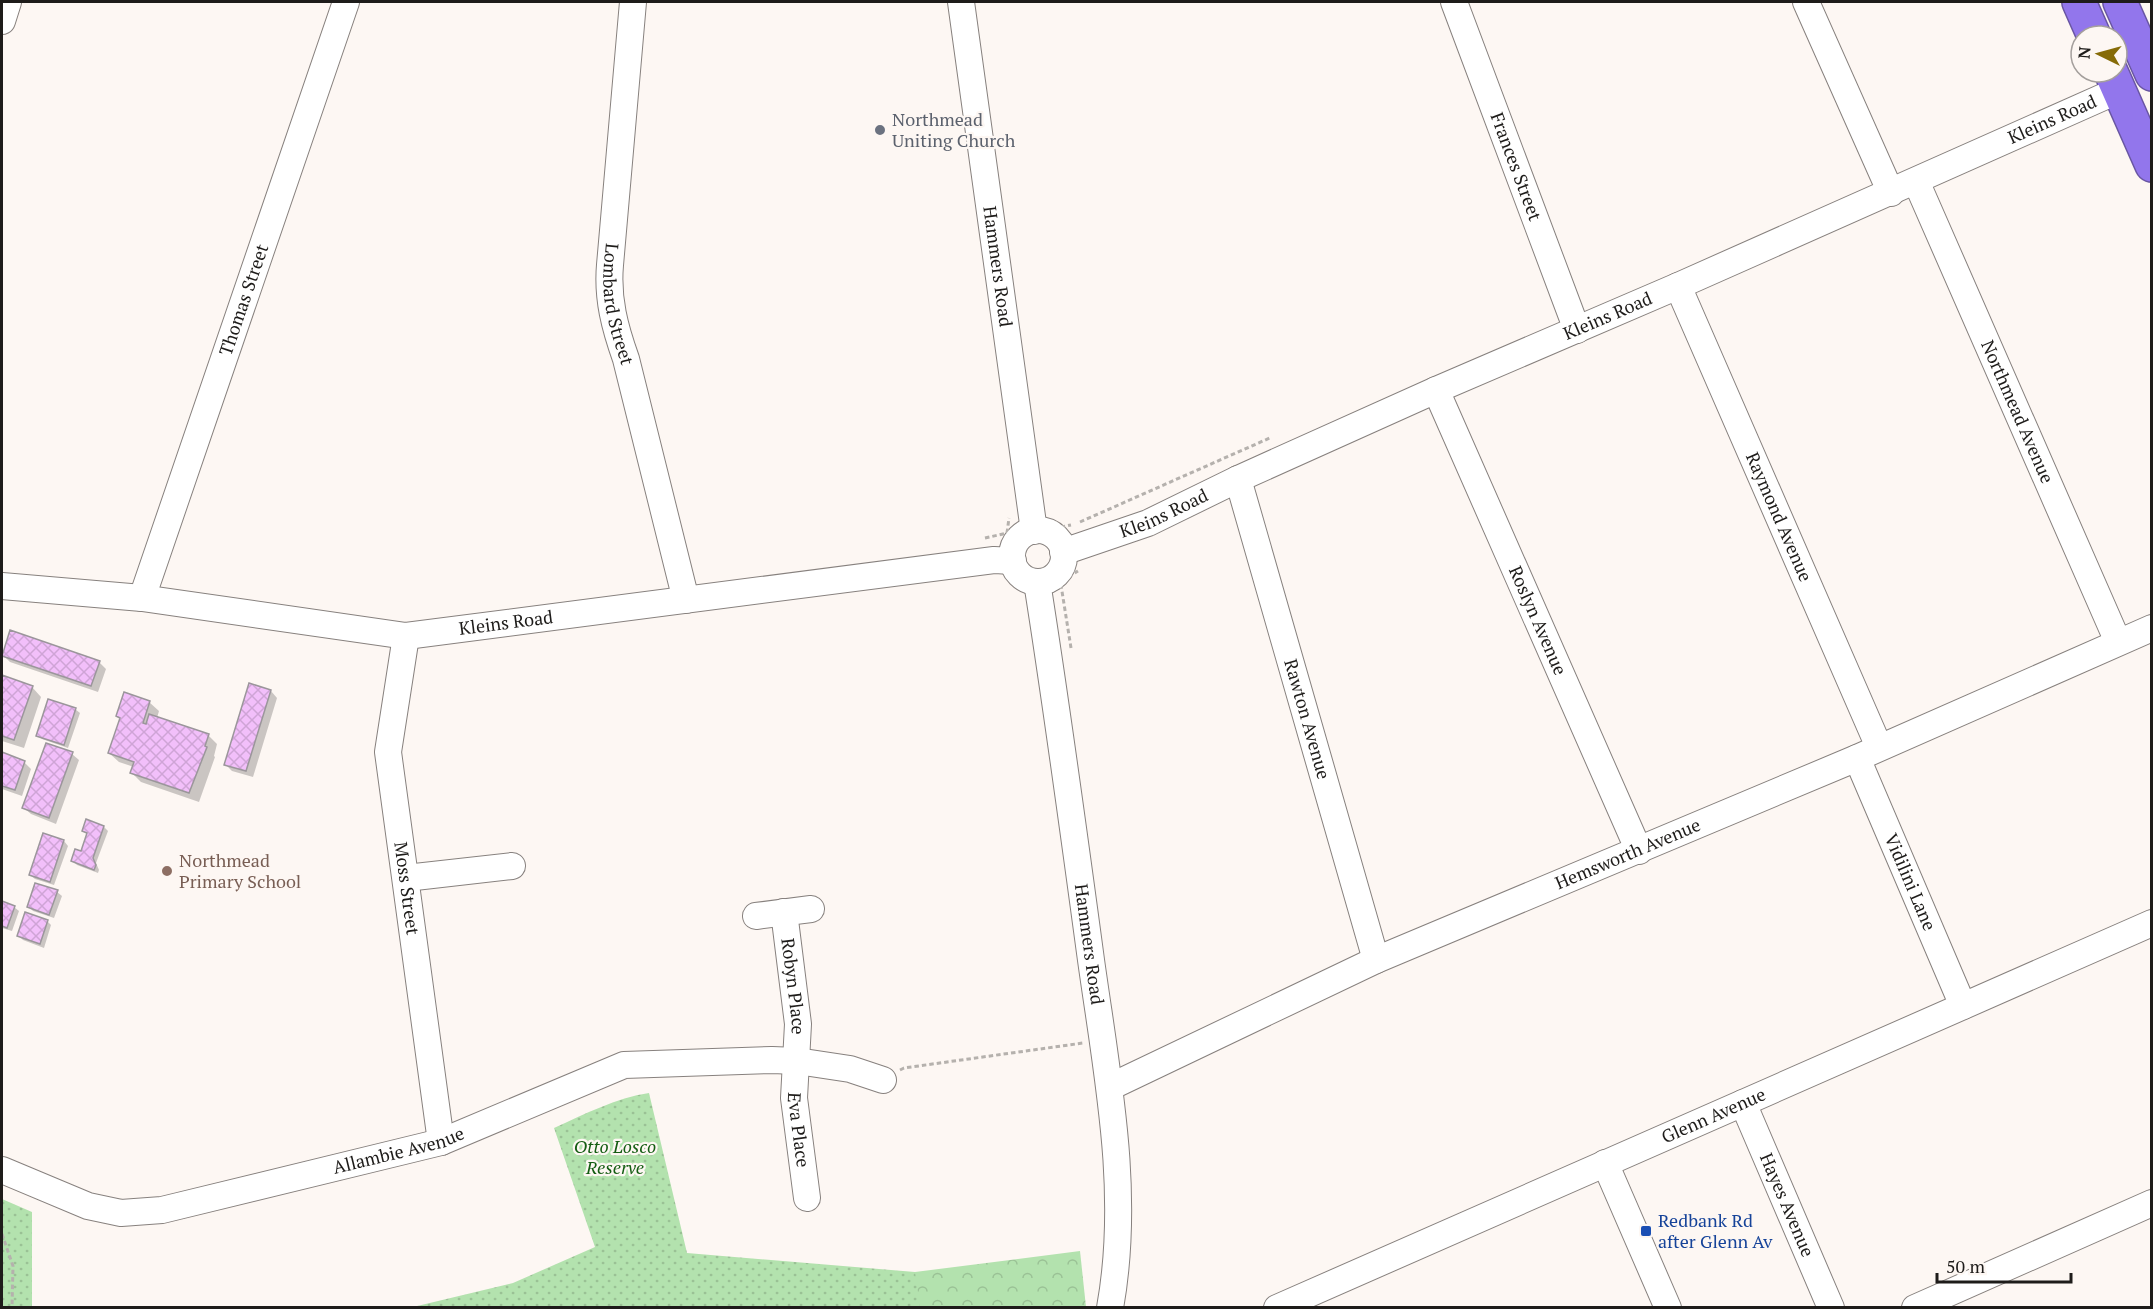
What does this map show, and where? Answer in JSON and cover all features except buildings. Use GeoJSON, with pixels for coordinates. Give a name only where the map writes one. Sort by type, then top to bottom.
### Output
{"type":"FeatureCollection","features":[{"type":"Feature","properties":{"kind":"highway"},"geometry":{"type":"LineString","coordinates":[[2079,2],[2089,24]]}},
{"type":"Feature","properties":{"kind":"highway"},"geometry":{"type":"LineString","coordinates":[[2120,2],[2151,75]]}},
{"type":"Feature","properties":{"kind":"highway","name":"Kleins Road"},"geometry":{"type":"LineString","coordinates":[[2129,79],[2151,75]]}},
{"type":"Feature","properties":{"kind":"highway"},"geometry":{"type":"LineString","coordinates":[[2116,84],[2151,165]]}},
{"type":"Feature","properties":{"kind":"street"},"geometry":{"type":"LineString","coordinates":[[2,21],[8,2]]}},
{"type":"Feature","properties":{"kind":"street","name":"Thomas Street"},"geometry":{"type":"LineString","coordinates":[[142,598],[345,2]]}},
{"type":"Feature","properties":{"kind":"street","name":"Lombard Street"},"geometry":{"type":"LineString","coordinates":[[633,2],[609,297],[686,600]]}},
{"type":"Feature","properties":{"kind":"street","name":"Hammers Road"},"geometry":{"type":"LineString","coordinates":[[961,2],[1044,526]]}},
{"type":"Feature","properties":{"kind":"street","name":"Frances Street"},"geometry":{"type":"LineString","coordinates":[[1454,2],[1577,330]]}},
{"type":"Feature","properties":{"kind":"street"},"geometry":{"type":"LineString","coordinates":[[1806,2],[1891,192]]}},
{"type":"Feature","properties":{"kind":"street","name":"Kleins Road"},"geometry":{"type":"LineString","coordinates":[[1071,561],[1238,479],[1436,390],[1916,181],[2109,84]]}},
{"type":"Feature","properties":{"kind":"street","name":"Northmead Avenue"},"geometry":{"type":"LineString","coordinates":[[1916,181],[2118,642]]}},
{"type":"Feature","properties":{"kind":"street","name":"Raymond Avenue"},"geometry":{"type":"LineString","coordinates":[[1678,286],[1868,753]]}},
{"type":"Feature","properties":{"kind":"street","name":"Roslyn Avenue"},"geometry":{"type":"LineString","coordinates":[[1436,390],[1639,851]]}},
{"type":"Feature","properties":{"kind":"street","name":"Rawton Avenue"},"geometry":{"type":"LineString","coordinates":[[1238,479],[1376,960]]}},
{"type":"Feature","properties":{"kind":"street"},"geometry":{"type":"LineString","coordinates":[[1044,526],[1061,544],[1071,561],[1064,559],[1057,573],[1044,582],[1037,582],[1018,574],[1012,561],[1012,553],[1015,545],[1026,533],[1044,526]]}},
{"type":"Feature","properties":{"kind":"street","name":"Kleins Road"},"geometry":{"type":"LineString","coordinates":[[2,586],[142,598],[406,636],[994,560],[1012,561]]}},
{"type":"Feature","properties":{"kind":"street","name":"Hammers Road"},"geometry":{"type":"LineString","coordinates":[[1037,582],[1110,1087],[1116,1145],[1118,1221],[1110,1308]]}},
{"type":"Feature","properties":{"kind":"street","name":"Hemsworth Avenue"},"geometry":{"type":"LineString","coordinates":[[1110,1087],[1376,960],[1868,753],[2151,628]]}},
{"type":"Feature","properties":{"kind":"street","name":"Moss Street"},"geometry":{"type":"LineString","coordinates":[[406,636],[388,752],[441,1142]]}},
{"type":"Feature","properties":{"kind":"street","name":"Vidilini Lane"},"geometry":{"type":"LineString","coordinates":[[1868,753],[1963,1006]]}},
{"type":"Feature","properties":{"kind":"street"},"geometry":{"type":"LineString","coordinates":[[406,878],[512,866]]}},
{"type":"Feature","properties":{"kind":"street","name":"Robyn Place"},"geometry":{"type":"LineString","coordinates":[[756,916],[811,909]]}},
{"type":"Feature","properties":{"kind":"street","name":"Robyn Place"},"geometry":{"type":"LineString","coordinates":[[784,912],[798,1024],[797,1061]]}},
{"type":"Feature","properties":{"kind":"street","name":"Glenn Avenue"},"geometry":{"type":"LineString","coordinates":[[1277,1308],[2151,923]]}},
{"type":"Feature","properties":{"kind":"street","name":"Allambie Avenue"},"geometry":{"type":"LineString","coordinates":[[2,1170],[88,1206],[121,1213],[162,1210],[441,1142],[624,1065],[797,1061],[850,1069],[883,1080]]}},
{"type":"Feature","properties":{"kind":"street","name":"Eva Place"},"geometry":{"type":"LineString","coordinates":[[797,1061],[794,1098],[807,1198]]}},
{"type":"Feature","properties":{"kind":"street","name":"Hayes Avenue"},"geometry":{"type":"LineString","coordinates":[[1743,1103],[1831,1308]]}},
{"type":"Feature","properties":{"kind":"street"},"geometry":{"type":"LineString","coordinates":[[1605,1163],[1668,1308]]}},
{"type":"Feature","properties":{"kind":"street"},"geometry":{"type":"LineString","coordinates":[[1915,1308],[2151,1203]]}},
{"type":"Feature","properties":{"kind":"path"},"geometry":{"type":"LineString","coordinates":[[1044,526],[1061,527],[1074,524],[1272,437]]}},
{"type":"Feature","properties":{"kind":"path"},"geometry":{"type":"LineString","coordinates":[[980,539],[1007,533],[1008,516]]}},
{"type":"Feature","properties":{"kind":"path"},"geometry":{"type":"LineString","coordinates":[[1071,561],[1066,578],[1061,585],[1071,653]]}},
{"type":"Feature","properties":{"kind":"path"},"geometry":{"type":"LineString","coordinates":[[883,1080],[904,1068],[1102,1040]]}},
{"type":"Feature","properties":{"kind":"path"},"geometry":{"type":"LineString","coordinates":[[2,1234],[13,1266],[12,1308]]}},
{"type":"Feature","properties":{"kind":"green space","name":"Otto Losco Reserve"},"geometry":{"type":"Polygon","coordinates":[[[649,1093],[687,1253],[915,1272],[920,1307],[413,1307],[513,1283],[595,1247],[554,1128],[613,1103],[649,1093]]]}},
{"type":"Feature","properties":{"kind":"green space"},"geometry":{"type":"Polygon","coordinates":[[[2,1199],[32,1212],[32,1307],[2,1307],[2,1199]]]}},
{"type":"Feature","properties":{"kind":"green space"},"geometry":{"type":"Polygon","coordinates":[[[1080,1251],[1086,1307],[901,1308],[915,1272],[1080,1251]]]}},
{"type":"Feature","properties":{"kind":"place","name":"Northmead Uniting Church"},"geometry":{"type":"Point","coordinates":[880,130]}},
{"type":"Feature","properties":{"kind":"place","name":"Northmead Primary School"},"geometry":{"type":"Point","coordinates":[167,871]}},
{"type":"Feature","properties":{"kind":"place","name":"Redbank Rd after Glenn Av"},"geometry":{"type":"Point","coordinates":[1646,1231]}}]}
